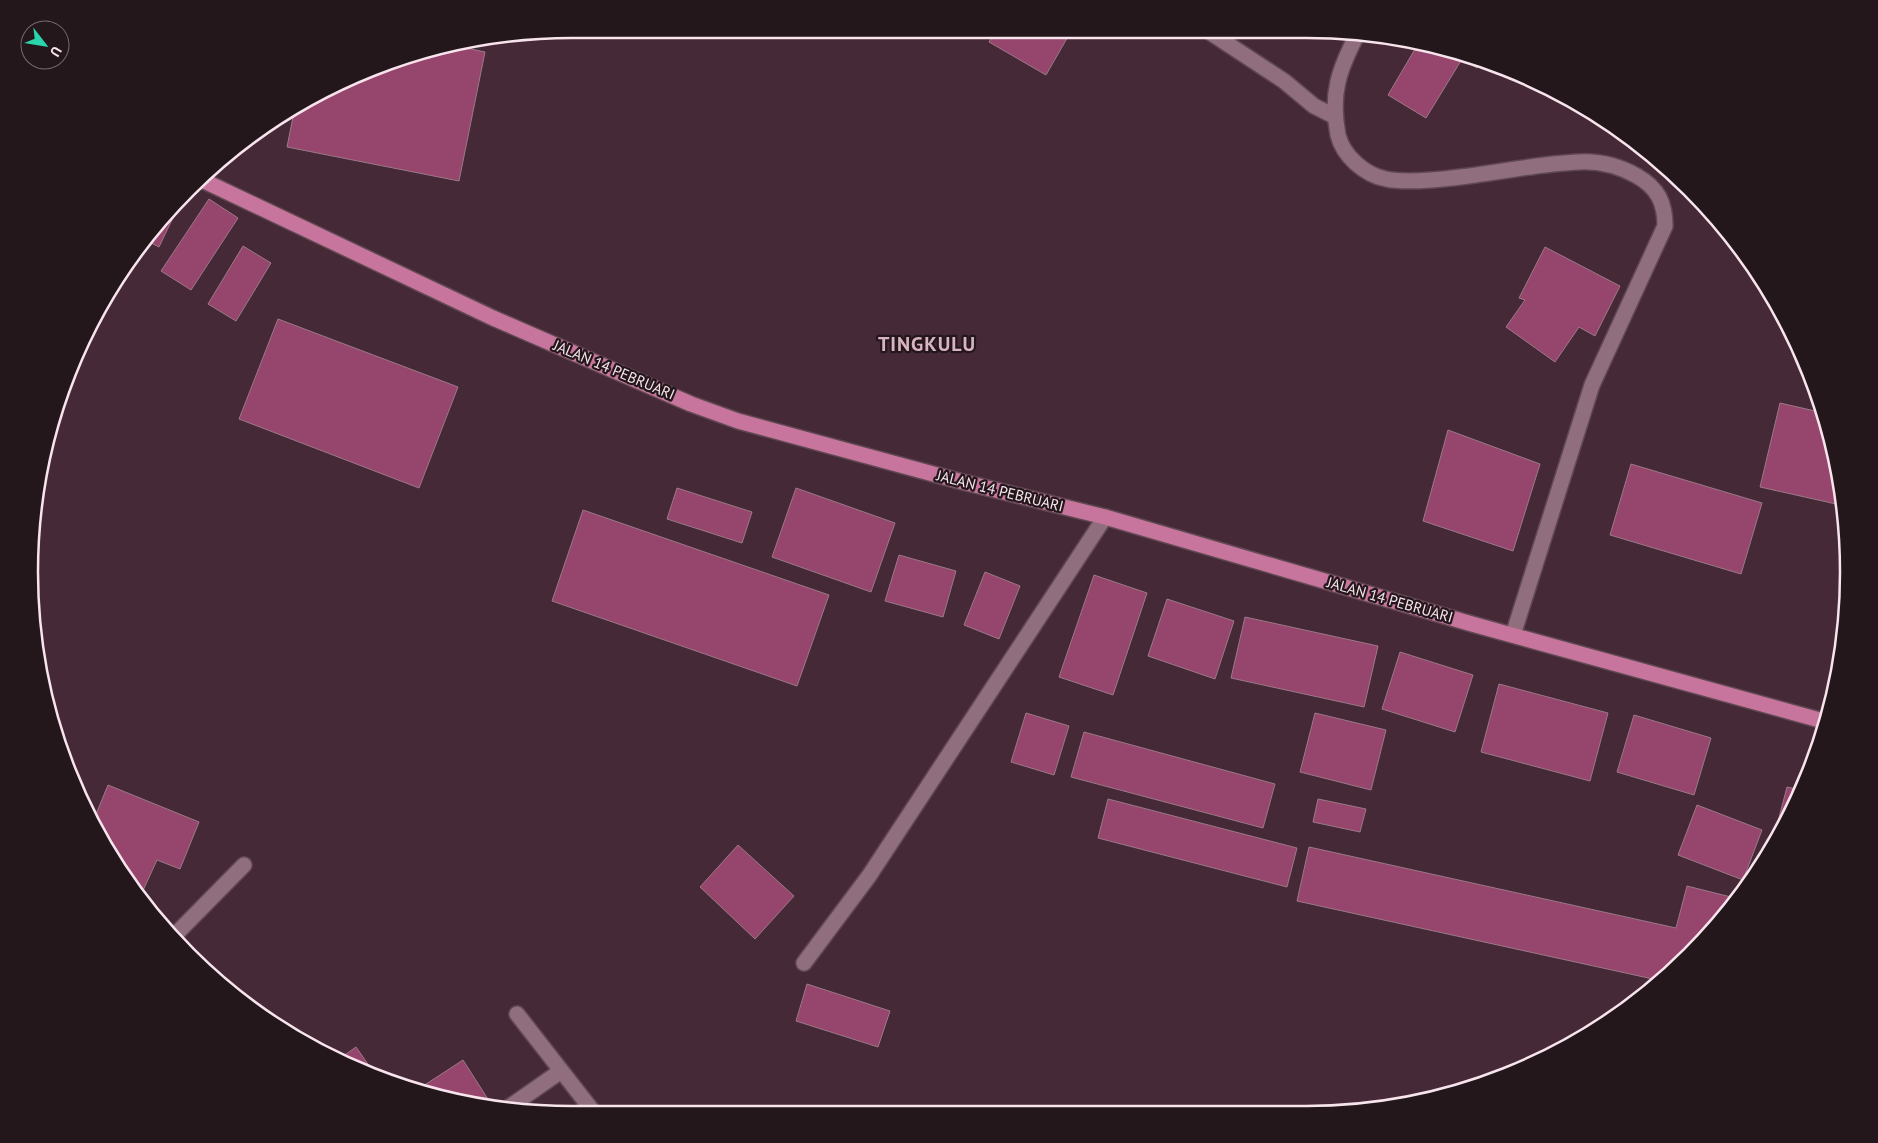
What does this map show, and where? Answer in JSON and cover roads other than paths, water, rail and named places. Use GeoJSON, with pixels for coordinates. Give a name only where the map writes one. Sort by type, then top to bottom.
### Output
{"type":"FeatureCollection","features":[{"type":"Feature","properties":{"kind":"main road","name":"JALAN 14 PEBRUARI"},"geometry":{"type":"LineString","coordinates":[[206,182],[494,318],[692,404],[738,421],[959,481],[1105,517],[1513,635],[1819,720]]}},
{"type":"Feature","properties":{"kind":"street"},"geometry":{"type":"LineString","coordinates":[[1219,38],[1284,81],[1314,106],[1334,116]]}},
{"type":"Feature","properties":{"kind":"street"},"geometry":{"type":"LineString","coordinates":[[1355,40],[1340,72],[1335,92],[1334,116],[1339,140],[1350,159],[1366,171],[1385,179],[1416,181],[1453,179],[1527,167],[1579,162],[1609,164],[1627,170],[1646,181],[1657,194],[1665,209],[1665,226],[1592,385],[1513,635]]}},
{"type":"Feature","properties":{"kind":"street"},"geometry":{"type":"LineString","coordinates":[[804,963],[869,876],[1105,517]]}},
{"type":"Feature","properties":{"kind":"street"},"geometry":{"type":"LineString","coordinates":[[178,932],[244,865]]}},
{"type":"Feature","properties":{"kind":"street"},"geometry":{"type":"LineString","coordinates":[[517,1014],[589,1106]]}},
{"type":"Feature","properties":{"kind":"street"},"geometry":{"type":"LineString","coordinates":[[516,1102],[562,1071]]}},
{"type":"Feature","properties":{"kind":"district","name":"TINGKULU"},"geometry":{"type":"Point","coordinates":[927,344]}}]}
